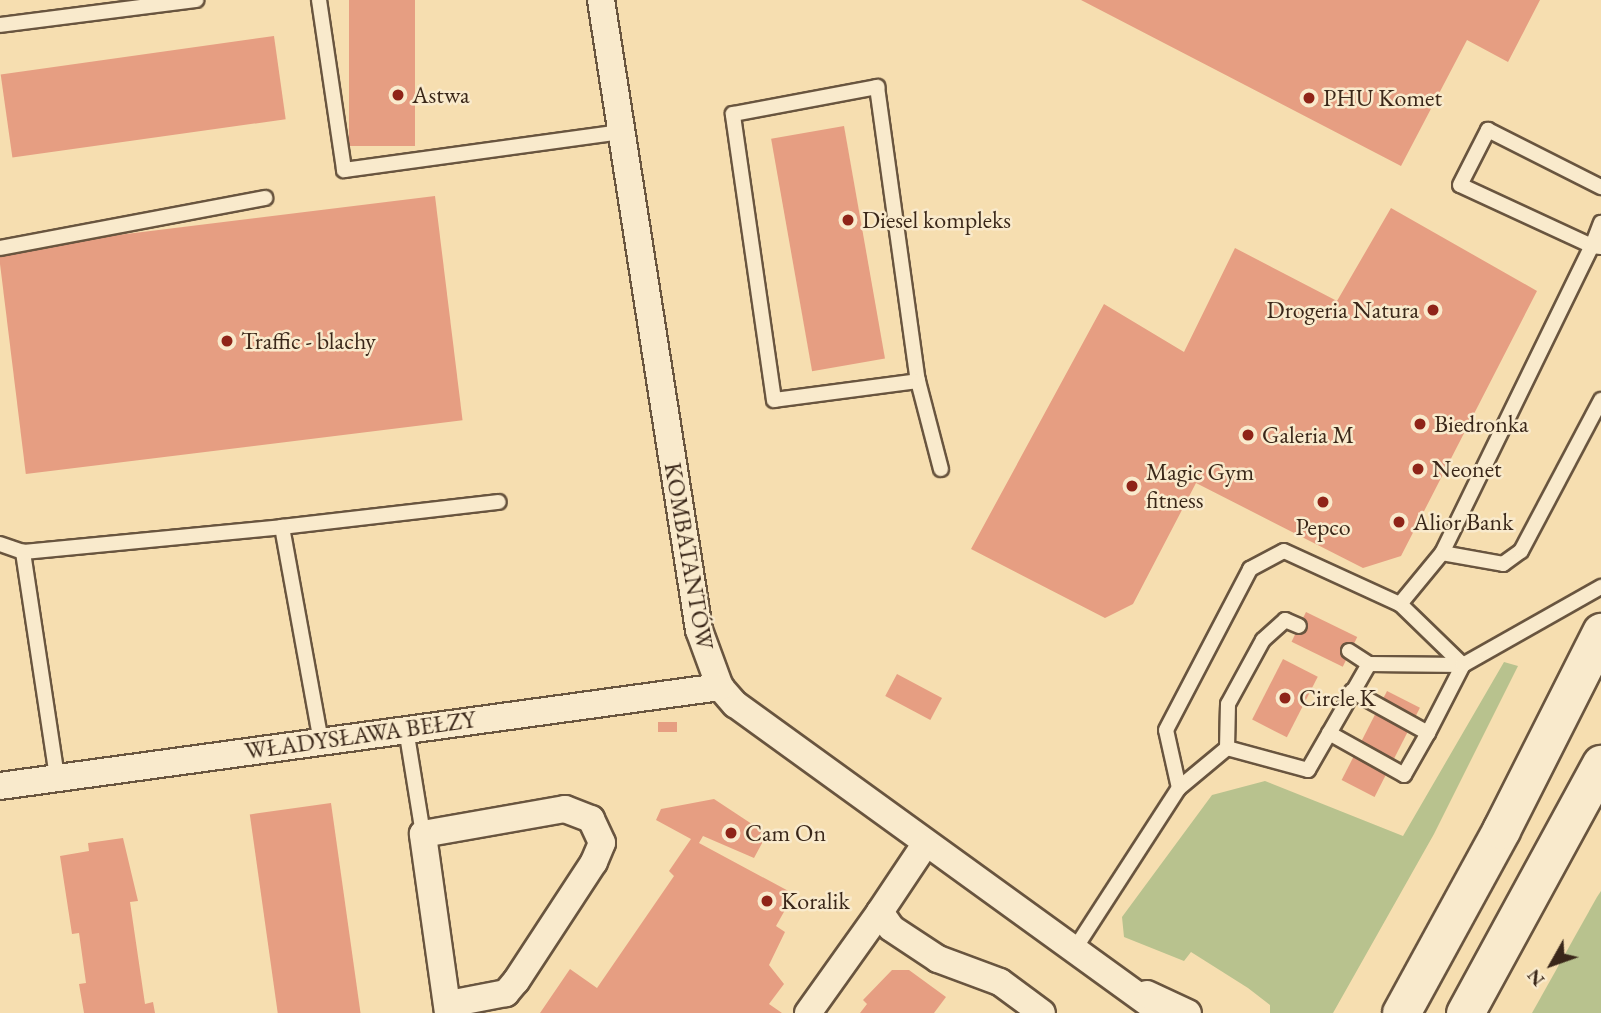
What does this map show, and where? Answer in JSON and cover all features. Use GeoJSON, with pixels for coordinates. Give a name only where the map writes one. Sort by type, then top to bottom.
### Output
{"type":"FeatureCollection","features":[{"type":"Feature","properties":{"kind":"main road"},"geometry":{"type":"LineString","coordinates":[[1401,1013],[1600,645]]}},
{"type":"Feature","properties":{"kind":"main road"},"geometry":{"type":"LineString","coordinates":[[1465,1013],[1601,764]]}},
{"type":"Feature","properties":{"kind":"street","name":"KOMBATANTÓW"},"geometry":{"type":"LineString","coordinates":[[601,0],[699,630],[720,687],[735,704],[926,843],[1076,947],[1162,1013]]}},
{"type":"Feature","properties":{"kind":"street","name":"WŁADYSŁAWA BEŁZY"},"geometry":{"type":"LineString","coordinates":[[0,786],[720,687]]}},
{"type":"Feature","properties":{"kind":"street"},"geometry":{"type":"LineString","coordinates":[[565,810],[591,819],[602,843],[506,993],[449,1009],[423,834],[565,810]]}},
{"type":"Feature","properties":{"kind":"street"},"geometry":{"type":"LineString","coordinates":[[808,1013],[926,843]]}},
{"type":"Feature","properties":{"kind":"street"},"geometry":{"type":"LineString","coordinates":[[880,912],[891,928],[938,959],[1000,982],[1042,1013]]}},
{"type":"Feature","properties":{"kind":"street","name":"KOMBATANTÓW"},"geometry":{"type":"LineString","coordinates":[[1132,988],[1188,1013]]}},
{"type":"Feature","properties":{"kind":"lane"},"geometry":{"type":"LineString","coordinates":[[0,25],[196,0]]}},
{"type":"Feature","properties":{"kind":"lane"},"geometry":{"type":"LineString","coordinates":[[320,0],[344,170],[621,132]]}},
{"type":"Feature","properties":{"kind":"lane"},"geometry":{"type":"LineString","coordinates":[[918,381],[774,400],[733,114],[877,87],[918,381],[941,468]]}},
{"type":"Feature","properties":{"kind":"lane"},"geometry":{"type":"LineString","coordinates":[[1598,245],[1460,185],[1488,130],[1601,187]]}},
{"type":"Feature","properties":{"kind":"lane"},"geometry":{"type":"LineString","coordinates":[[0,248],[265,198]]}},
{"type":"Feature","properties":{"kind":"lane"},"geometry":{"type":"LineString","coordinates":[[1400,604],[1442,553],[1598,245],[1601,223]]}},
{"type":"Feature","properties":{"kind":"lane"},"geometry":{"type":"LineString","coordinates":[[1442,553],[1503,564],[1521,551],[1601,400]]}},
{"type":"Feature","properties":{"kind":"lane"},"geometry":{"type":"LineString","coordinates":[[0,544],[23,552],[282,527],[499,502]]}},
{"type":"Feature","properties":{"kind":"lane"},"geometry":{"type":"LineString","coordinates":[[282,527],[321,741]]}},
{"type":"Feature","properties":{"kind":"lane"},"geometry":{"type":"LineString","coordinates":[[1179,788],[1166,730],[1250,569],[1284,551],[1400,604],[1463,665]]}},
{"type":"Feature","properties":{"kind":"lane"},"geometry":{"type":"LineString","coordinates":[[23,552],[57,777]]}},
{"type":"Feature","properties":{"kind":"lane"},"geometry":{"type":"LineString","coordinates":[[1349,652],[1369,664],[1463,665],[1601,587]]}},
{"type":"Feature","properties":{"kind":"lane"},"geometry":{"type":"LineString","coordinates":[[1076,947],[1179,788],[1227,748],[1228,704],[1263,640],[1285,620],[1299,626]]}},
{"type":"Feature","properties":{"kind":"lane"},"geometry":{"type":"LineString","coordinates":[[1227,748],[1308,770],[1369,664]]}},
{"type":"Feature","properties":{"kind":"lane"},"geometry":{"type":"LineString","coordinates":[[1329,733],[1404,775],[1463,665]]}},
{"type":"Feature","properties":{"kind":"lane"},"geometry":{"type":"LineString","coordinates":[[1352,691],[1428,733]]}},
{"type":"Feature","properties":{"kind":"lane"},"geometry":{"type":"LineString","coordinates":[[406,729],[423,834]]}},
{"type":"Feature","properties":{"kind":"green space"},"geometry":{"type":"Polygon","coordinates":[[[1504,662],[1518,666],[1434,834],[1333,1013],[1270,1013],[1270,1005],[1248,988],[1191,952],[1184,961],[1124,937],[1122,917],[1212,795],[1265,781],[1403,836],[1504,662]]]}},
{"type":"Feature","properties":{"kind":"green space"},"geometry":{"type":"Polygon","coordinates":[[[1601,891],[1601,1013],[1532,1013],[1597,897],[1601,891]]]}},
{"type":"Feature","properties":{"kind":"building"},"geometry":{"type":"Polygon","coordinates":[[[349,0],[415,0],[415,146],[349,146],[349,0]]]}},
{"type":"Feature","properties":{"kind":"building"},"geometry":{"type":"Polygon","coordinates":[[[1081,0],[1540,0],[1508,62],[1467,40],[1401,166],[1081,0]]]}},
{"type":"Feature","properties":{"kind":"building"},"geometry":{"type":"Polygon","coordinates":[[[274,36],[286,119],[12,158],[1,74],[274,36]]]}},
{"type":"Feature","properties":{"kind":"building"},"geometry":{"type":"Polygon","coordinates":[[[844,126],[885,358],[812,371],[771,139],[844,126]]]}},
{"type":"Feature","properties":{"kind":"building","name":"Traffic - blachy"},"geometry":{"type":"Polygon","coordinates":[[[435,196],[463,420],[26,474],[0,249],[435,196]]]}},
{"type":"Feature","properties":{"kind":"building","name":"Galeria M"},"geometry":{"type":"Polygon","coordinates":[[[1391,208],[1537,291],[1401,556],[1363,568],[1196,483],[1133,604],[1105,618],[971,549],[1104,304],[1184,352],[1235,248],[1337,301],[1391,208]]]}},
{"type":"Feature","properties":{"kind":"building"},"geometry":{"type":"Polygon","coordinates":[[[1306,612],[1357,637],[1343,667],[1292,642],[1306,612]]]}},
{"type":"Feature","properties":{"kind":"building","name":"Circle K"},"geometry":{"type":"Polygon","coordinates":[[[1283,659],[1318,677],[1287,737],[1252,720],[1283,659]]]}},
{"type":"Feature","properties":{"kind":"building"},"geometry":{"type":"Polygon","coordinates":[[[897,674],[942,698],[930,720],[885,696],[897,674]]]}},
{"type":"Feature","properties":{"kind":"building"},"geometry":{"type":"Polygon","coordinates":[[[1387,691],[1420,708],[1375,797],[1342,780],[1387,691]]]}},
{"type":"Feature","properties":{"kind":"building"},"geometry":{"type":"Polygon","coordinates":[[[658,722],[677,722],[677,732],[658,732],[658,722]]]}},
{"type":"Feature","properties":{"kind":"building"},"geometry":{"type":"Polygon","coordinates":[[[714,799],[767,834],[754,858],[703,836],[699,843],[794,894],[776,926],[785,932],[769,965],[784,984],[769,1004],[782,1013],[540,1013],[570,969],[597,988],[674,876],[669,871],[691,839],[656,820],[661,809],[714,799]]]}},
{"type":"Feature","properties":{"kind":"building"},"geometry":{"type":"Polygon","coordinates":[[[331,803],[361,1013],[278,1013],[250,814],[331,803]]]}},
{"type":"Feature","properties":{"kind":"building"},"geometry":{"type":"Polygon","coordinates":[[[123,838],[138,901],[130,902],[145,1004],[153,1002],[155,1013],[84,1013],[79,984],[86,983],[79,933],[72,934],[60,856],[89,851],[88,843],[123,838]]]}},
{"type":"Feature","properties":{"kind":"building"},"geometry":{"type":"Polygon","coordinates":[[[892,970],[909,970],[946,997],[934,1013],[860,1013],[867,1004],[863,1000],[892,970]]]}},
{"type":"Feature","properties":{"kind":"place","name":"Astwa"},"geometry":{"type":"Point","coordinates":[398,95]}},
{"type":"Feature","properties":{"kind":"place","name":"PHU Komet"},"geometry":{"type":"Point","coordinates":[1309,98]}},
{"type":"Feature","properties":{"kind":"place","name":"Diesel kompleks"},"geometry":{"type":"Point","coordinates":[848,220]}},
{"type":"Feature","properties":{"kind":"place","name":"Drogeria Natura"},"geometry":{"type":"Point","coordinates":[1433,310]}},
{"type":"Feature","properties":{"kind":"place","name":"Traffic - blachy"},"geometry":{"type":"Point","coordinates":[227,341]}},
{"type":"Feature","properties":{"kind":"place","name":"Biedronka"},"geometry":{"type":"Point","coordinates":[1420,424]}},
{"type":"Feature","properties":{"kind":"place","name":"Galeria M"},"geometry":{"type":"Point","coordinates":[1248,435]}},
{"type":"Feature","properties":{"kind":"place","name":"Neonet"},"geometry":{"type":"Point","coordinates":[1418,469]}},
{"type":"Feature","properties":{"kind":"place","name":"Magic Gym fitness"},"geometry":{"type":"Point","coordinates":[1132,486]}},
{"type":"Feature","properties":{"kind":"place","name":"Pepco"},"geometry":{"type":"Point","coordinates":[1323,502]}},
{"type":"Feature","properties":{"kind":"place","name":"Alior Bank"},"geometry":{"type":"Point","coordinates":[1399,522]}},
{"type":"Feature","properties":{"kind":"place","name":"Circle K"},"geometry":{"type":"Point","coordinates":[1285,698]}},
{"type":"Feature","properties":{"kind":"place","name":"Cam On"},"geometry":{"type":"Point","coordinates":[731,833]}},
{"type":"Feature","properties":{"kind":"place","name":"Koralik"},"geometry":{"type":"Point","coordinates":[767,901]}}]}
